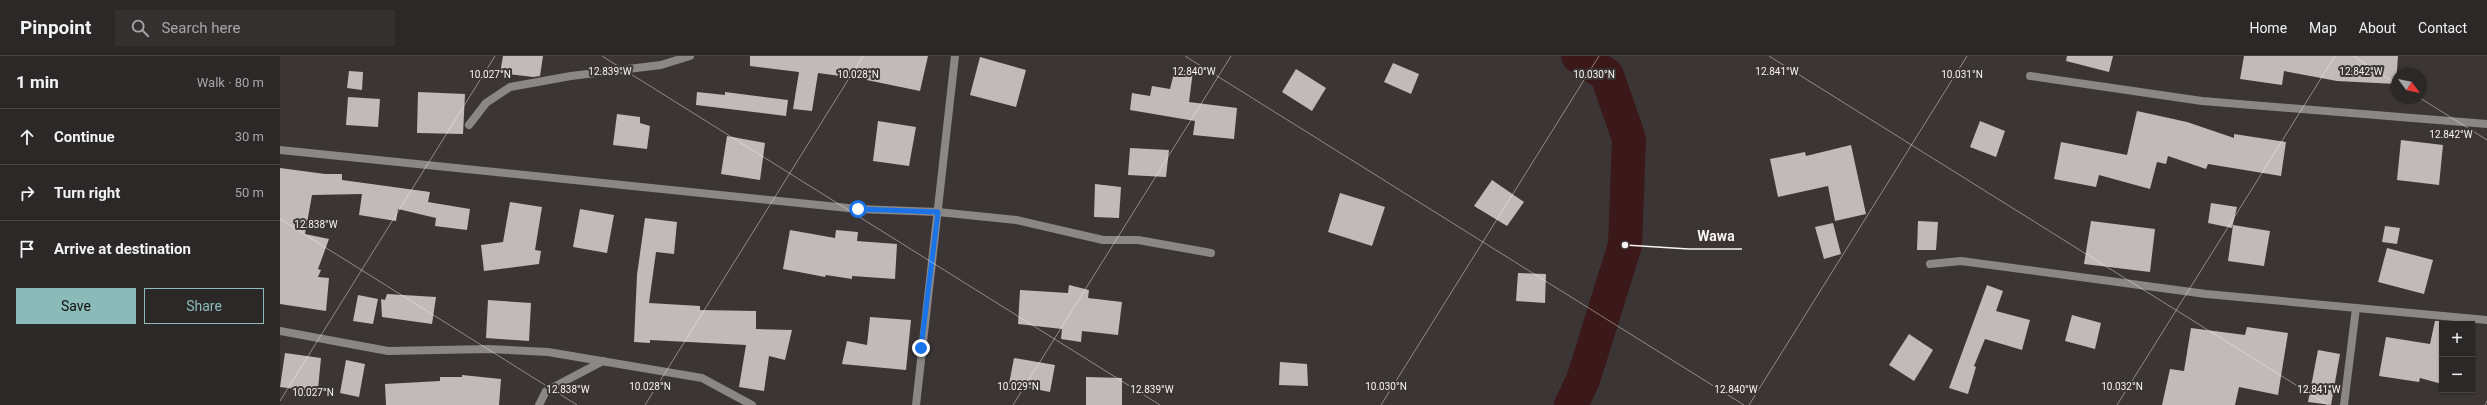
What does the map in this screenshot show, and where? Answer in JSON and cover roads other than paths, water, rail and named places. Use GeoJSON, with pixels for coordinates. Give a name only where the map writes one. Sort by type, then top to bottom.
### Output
{"type":"FeatureCollection","features":[{"type":"Feature","properties":{"kind":"street"},"geometry":{"type":"LineString","coordinates":[[468,125],[486,103],[510,87],[571,76],[661,65],[690,56]]}},
{"type":"Feature","properties":{"kind":"street"},"geometry":{"type":"LineString","coordinates":[[916,405],[955,56]]}},
{"type":"Feature","properties":{"kind":"street"},"geometry":{"type":"LineString","coordinates":[[2030,76],[2202,101],[2487,124]]}},
{"type":"Feature","properties":{"kind":"street"},"geometry":{"type":"LineString","coordinates":[[280,150],[858,209],[938,212],[1016,220],[1104,240],[1138,240],[1211,253]]}},
{"type":"Feature","properties":{"kind":"street"},"geometry":{"type":"LineString","coordinates":[[1930,264],[1961,261],[2206,294],[2487,320]]}},
{"type":"Feature","properties":{"kind":"street"},"geometry":{"type":"LineString","coordinates":[[2344,405],[2356,308]]}},
{"type":"Feature","properties":{"kind":"street"},"geometry":{"type":"LineString","coordinates":[[280,331],[388,350],[488,349],[548,352],[702,378],[752,405]]}},
{"type":"Feature","properties":{"kind":"street"},"geometry":{"type":"LineString","coordinates":[[539,405],[546,391],[603,361]]}},
{"type":"Feature","properties":{"kind":"waterway"},"geometry":{"type":"LineString","coordinates":[[1571,405],[1583,380],[1625,245],[1629,139],[1607,75],[1578,56]]}},
{"type":"Feature","properties":{"kind":"place","name":"Wawa"},"geometry":{"type":"Point","coordinates":[1625,245]}}]}
